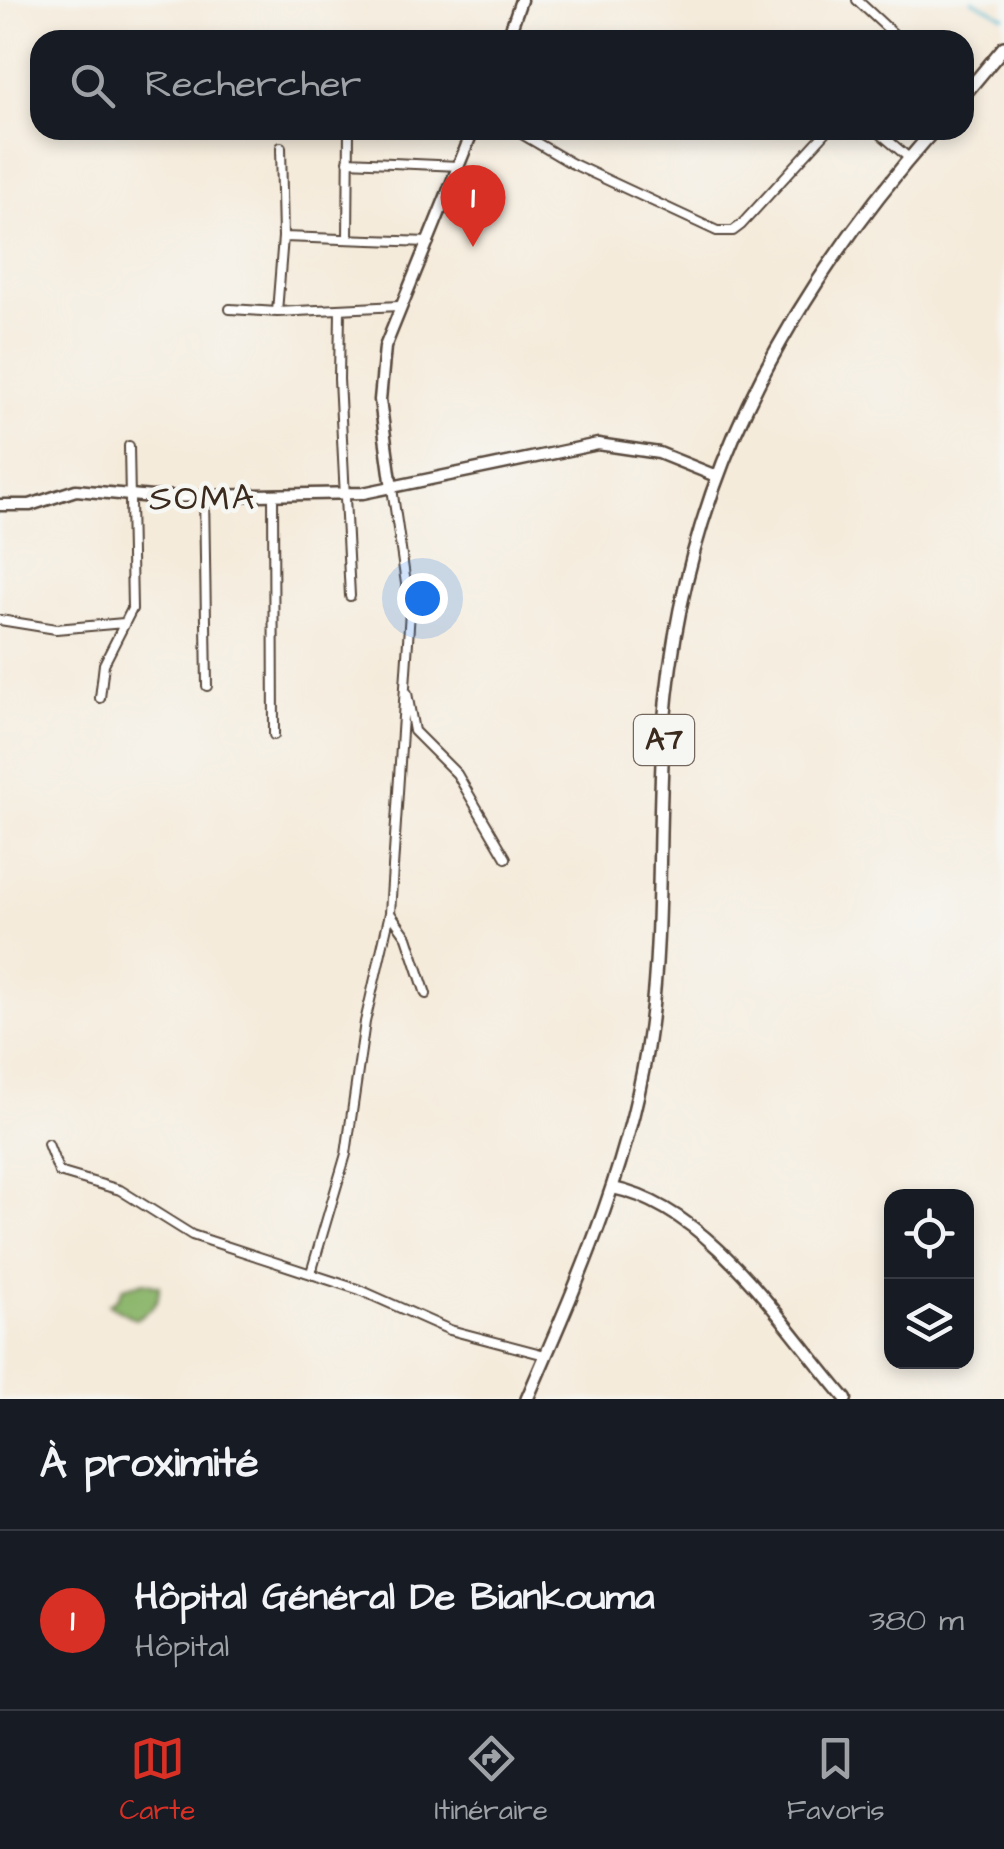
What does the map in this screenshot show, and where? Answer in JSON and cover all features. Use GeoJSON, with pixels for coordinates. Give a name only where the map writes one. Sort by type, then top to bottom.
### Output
{"type":"FeatureCollection","features":[{"type":"Feature","properties":{"kind":"main road"},"geometry":{"type":"LineString","coordinates":[[974,83],[1004,47]]}},
{"type":"Feature","properties":{"kind":"main road","name":"A7"},"geometry":{"type":"LineString","coordinates":[[527,1399],[613,1188],[650,1028],[664,725],[674,641],[695,542],[716,476],[771,352],[809,289],[925,140]]}},
{"type":"Feature","properties":{"kind":"street"},"geometry":{"type":"LineString","coordinates":[[510,30],[521,0]]}},
{"type":"Feature","properties":{"kind":"street"},"geometry":{"type":"LineString","coordinates":[[857,0],[889,30]]}},
{"type":"Feature","properties":{"kind":"street"},"geometry":{"type":"LineString","coordinates":[[348,239],[349,140]]}},
{"type":"Feature","properties":{"kind":"street"},"geometry":{"type":"LineString","coordinates":[[312,1272],[346,1154],[365,1022],[390,914],[410,610],[381,386],[385,347],[469,140]]}},
{"type":"Feature","properties":{"kind":"street"},"geometry":{"type":"LineString","coordinates":[[532,140],[571,163],[717,231],[733,231],[741,225],[819,140]]}},
{"type":"Feature","properties":{"kind":"street"},"geometry":{"type":"LineString","coordinates":[[888,140],[909,158]]}},
{"type":"Feature","properties":{"kind":"street"},"geometry":{"type":"LineString","coordinates":[[277,312],[283,237],[281,147]]}},
{"type":"Feature","properties":{"kind":"street"},"geometry":{"type":"LineString","coordinates":[[348,161],[459,166]]}},
{"type":"Feature","properties":{"kind":"street"},"geometry":{"type":"LineString","coordinates":[[283,237],[429,242]]}},
{"type":"Feature","properties":{"kind":"street"},"geometry":{"type":"LineString","coordinates":[[230,309],[277,312],[400,306]]}},
{"type":"Feature","properties":{"kind":"street"},"geometry":{"type":"LineString","coordinates":[[340,310],[350,596]]}},
{"type":"Feature","properties":{"kind":"street"},"geometry":{"type":"LineString","coordinates":[[0,505],[22,506],[76,490],[128,496],[346,494],[392,488],[598,444],[660,453],[716,476]]}},
{"type":"Feature","properties":{"kind":"street"},"geometry":{"type":"LineString","coordinates":[[100,698],[104,664],[132,610],[128,446]]}},
{"type":"Feature","properties":{"kind":"street"},"geometry":{"type":"LineString","coordinates":[[204,493],[206,686]]}},
{"type":"Feature","properties":{"kind":"street"},"geometry":{"type":"LineString","coordinates":[[273,494],[274,735]]}},
{"type":"Feature","properties":{"kind":"street"},"geometry":{"type":"LineString","coordinates":[[0,620],[56,629],[124,622]]}},
{"type":"Feature","properties":{"kind":"street"},"geometry":{"type":"LineString","coordinates":[[405,688],[414,731],[458,774],[506,858]]}},
{"type":"Feature","properties":{"kind":"street"},"geometry":{"type":"LineString","coordinates":[[390,914],[407,937],[426,994]]}},
{"type":"Feature","properties":{"kind":"street"},"geometry":{"type":"LineString","coordinates":[[48,1144],[59,1172],[120,1190],[192,1235],[312,1272],[393,1302],[450,1330],[546,1356]]}},
{"type":"Feature","properties":{"kind":"street"},"geometry":{"type":"LineString","coordinates":[[613,1188],[643,1194],[688,1222],[744,1280],[846,1399]]}},
{"type":"Feature","properties":{"kind":"green space"},"geometry":{"type":"Polygon","coordinates":[[[144,1282],[159,1286],[156,1303],[145,1313],[135,1319],[108,1304],[117,1299],[123,1288],[144,1282]]]}},
{"type":"Feature","properties":{"kind":"waterway"},"geometry":{"type":"LineString","coordinates":[[972,0],[1004,16]]}},
{"type":"Feature","properties":{"kind":"place","name":"Hôpital Général De Biankouma"},"geometry":{"type":"Point","coordinates":[473,247]}},
{"type":"Feature","properties":{"kind":"district","name":"SOMA"},"geometry":{"type":"Point","coordinates":[203,498]}}]}
